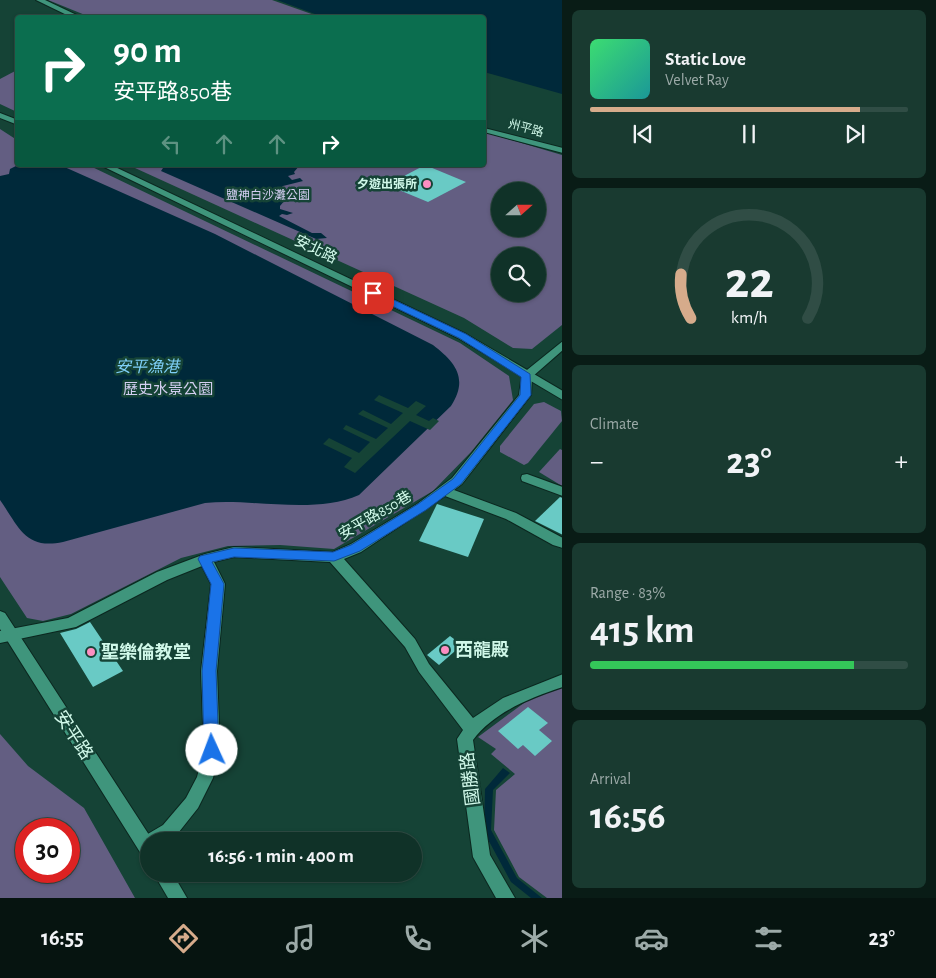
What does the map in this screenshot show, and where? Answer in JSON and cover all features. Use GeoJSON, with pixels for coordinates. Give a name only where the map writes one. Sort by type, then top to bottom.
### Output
{"type":"FeatureCollection","features":[{"type":"Feature","properties":{"kind":"street"},"geometry":{"type":"LineString","coordinates":[[39,0],[73,15]]}},
{"type":"Feature","properties":{"kind":"street"},"geometry":{"type":"LineString","coordinates":[[0,115],[15,122]]}},
{"type":"Feature","properties":{"kind":"street","name":"州平路"},"geometry":{"type":"LineString","coordinates":[[486,131],[562,151]]}},
{"type":"Feature","properties":{"kind":"street","name":"安北路"},"geometry":{"type":"LineString","coordinates":[[108,167],[462,336],[562,397]]}},
{"type":"Feature","properties":{"kind":"street"},"geometry":{"type":"LineString","coordinates":[[526,376],[562,344]]}},
{"type":"Feature","properties":{"kind":"street","name":"安平路850巷"},"geometry":{"type":"LineString","coordinates":[[5,636],[71,623],[162,576],[205,559],[234,552],[334,557],[356,548],[422,507],[457,481],[525,395],[526,376]]}},
{"type":"Feature","properties":{"kind":"street"},"geometry":{"type":"LineString","coordinates":[[527,478],[548,484],[562,492]]}},
{"type":"Feature","properties":{"kind":"street"},"geometry":{"type":"LineString","coordinates":[[444,491],[511,516],[562,543]]}},
{"type":"Feature","properties":{"kind":"street"},"geometry":{"type":"LineString","coordinates":[[334,557],[410,643],[424,668],[471,728],[519,696],[562,680]]}},
{"type":"Feature","properties":{"kind":"street"},"geometry":{"type":"LineString","coordinates":[[168,832],[192,802],[205,778],[212,750],[209,671],[218,584],[205,559]]}},
{"type":"Feature","properties":{"kind":"street","name":"安平路"},"geometry":{"type":"LineString","coordinates":[[0,617],[5,636],[140,832]]}},
{"type":"Feature","properties":{"kind":"street","name":"國勝路"},"geometry":{"type":"LineString","coordinates":[[471,728],[465,739],[478,838],[482,857],[506,898]]}},
{"type":"Feature","properties":{"kind":"street"},"geometry":{"type":"LineString","coordinates":[[168,882],[178,898]]}},
{"type":"Feature","properties":{"kind":"green space"},"geometry":{"type":"Polygon","coordinates":[[[48,0],[272,0],[314,15],[85,15],[48,0]]]}},
{"type":"Feature","properties":{"kind":"green space"},"geometry":{"type":"Polygon","coordinates":[[[15,71],[15,111],[0,104],[0,79],[15,71]]]}},
{"type":"Feature","properties":{"kind":"green space","name":"安平漁港"},"geometry":{"type":"Polygon","coordinates":[[[0,129],[15,139],[15,167],[92,167],[460,343],[509,376],[513,400],[471,452],[433,491],[334,549],[280,545],[228,546],[181,558],[71,614],[43,621],[27,618],[0,577],[0,129]]]}},
{"type":"Feature","properties":{"kind":"green space","name":"鹽神白沙灘公園"},"geometry":{"type":"Polygon","coordinates":[[[486,133],[562,155],[562,325],[532,349],[513,348],[464,318],[135,168],[486,167],[486,133]]]}},
{"type":"Feature","properties":{"kind":"green space"},"geometry":{"type":"Polygon","coordinates":[[[544,402],[561,411],[562,421],[528,463],[524,465],[500,452],[500,446],[534,404],[544,402]]]}},
{"type":"Feature","properties":{"kind":"green space"},"geometry":{"type":"Polygon","coordinates":[[[560,449],[562,450],[562,486],[539,472],[560,449]]]}},
{"type":"Feature","properties":{"kind":"green space"},"geometry":{"type":"Polygon","coordinates":[[[562,685],[562,898],[547,898],[519,877],[494,830],[496,790],[515,774],[491,754],[496,749],[478,737],[528,700],[562,685]]]}},
{"type":"Feature","properties":{"kind":"green space"},"geometry":{"type":"Polygon","coordinates":[[[0,734],[28,766],[84,808],[135,898],[0,898],[0,734]]]}},
{"type":"Feature","properties":{"kind":"water"},"geometry":{"type":"Polygon","coordinates":[[[277,0],[562,0],[562,94],[486,73],[486,15],[318,15],[277,0]]]}},
{"type":"Feature","properties":{"kind":"water","name":"安平漁港"},"geometry":{"type":"Polygon","coordinates":[[[15,166],[64,167],[215,234],[433,345],[448,358],[457,371],[459,387],[451,406],[359,495],[341,501],[303,505],[205,503],[63,542],[50,544],[40,543],[31,539],[18,527],[0,500],[0,176],[9,174],[10,169],[15,166]]]}},
{"type":"Feature","properties":{"kind":"water"},"geometry":{"type":"Polygon","coordinates":[[[298,167],[294,172],[295,174],[288,176],[292,180],[300,178],[303,181],[283,186],[278,190],[285,200],[280,209],[293,213],[279,216],[312,233],[321,233],[327,238],[316,239],[161,171],[163,168],[298,167]]]}},
{"type":"Feature","properties":{"kind":"water"},"geometry":{"type":"Polygon","coordinates":[[[503,768],[510,773],[493,790],[491,830],[517,878],[542,898],[531,898],[511,882],[484,832],[485,789],[503,768]]]}},
{"type":"Feature","properties":{"kind":"pier"},"geometry":{"type":"Polygon","coordinates":[[[379,395],[408,408],[416,401],[426,406],[416,415],[429,421],[433,418],[439,421],[430,430],[410,421],[355,473],[344,467],[352,458],[323,444],[329,438],[359,453],[370,442],[343,429],[346,425],[376,439],[388,428],[358,414],[363,410],[391,424],[403,413],[374,400],[379,395]]]}},
{"type":"Feature","properties":{"kind":"building","name":"夕遊出張所"},"geometry":{"type":"Polygon","coordinates":[[[421,167],[430,167],[466,182],[428,202],[387,185],[421,167]]]}},
{"type":"Feature","properties":{"kind":"building"},"geometry":{"type":"Polygon","coordinates":[[[560,497],[562,498],[562,534],[535,521],[560,497]]]}},
{"type":"Feature","properties":{"kind":"building"},"geometry":{"type":"Polygon","coordinates":[[[437,504],[484,519],[468,557],[419,541],[437,504]]]}},
{"type":"Feature","properties":{"kind":"building","name":"聖樂倫教堂"},"geometry":{"type":"Polygon","coordinates":[[[90,622],[123,671],[93,687],[60,633],[76,629],[90,622]]]}},
{"type":"Feature","properties":{"kind":"building","name":"西㡣殿"},"geometry":{"type":"Polygon","coordinates":[[[450,636],[462,645],[439,665],[427,655],[450,636]]]}},
{"type":"Feature","properties":{"kind":"building"},"geometry":{"type":"Polygon","coordinates":[[[528,707],[548,723],[539,730],[552,741],[535,756],[523,745],[518,749],[498,731],[528,707]]]}},
{"type":"Feature","properties":{"kind":"place","name":"夕遊出張所"},"geometry":{"type":"Point","coordinates":[427,184]}},
{"type":"Feature","properties":{"kind":"place","name":"西㡣殿"},"geometry":{"type":"Point","coordinates":[445,650]}},
{"type":"Feature","properties":{"kind":"place","name":"聖樂倫教堂"},"geometry":{"type":"Point","coordinates":[91,652]}},
{"type":"Feature","properties":{"kind":"route"},"geometry":{"type":"LineString","coordinates":[[212,750],[209,671],[218,584],[205,559],[234,552],[334,557],[356,548],[422,507],[457,481],[525,395],[526,376],[462,336],[373,293]]}},
{"type":"Feature","properties":{"kind":"park label","name":"歷史水景公園"},"geometry":{"type":"Point","coordinates":[168,389]}}]}
